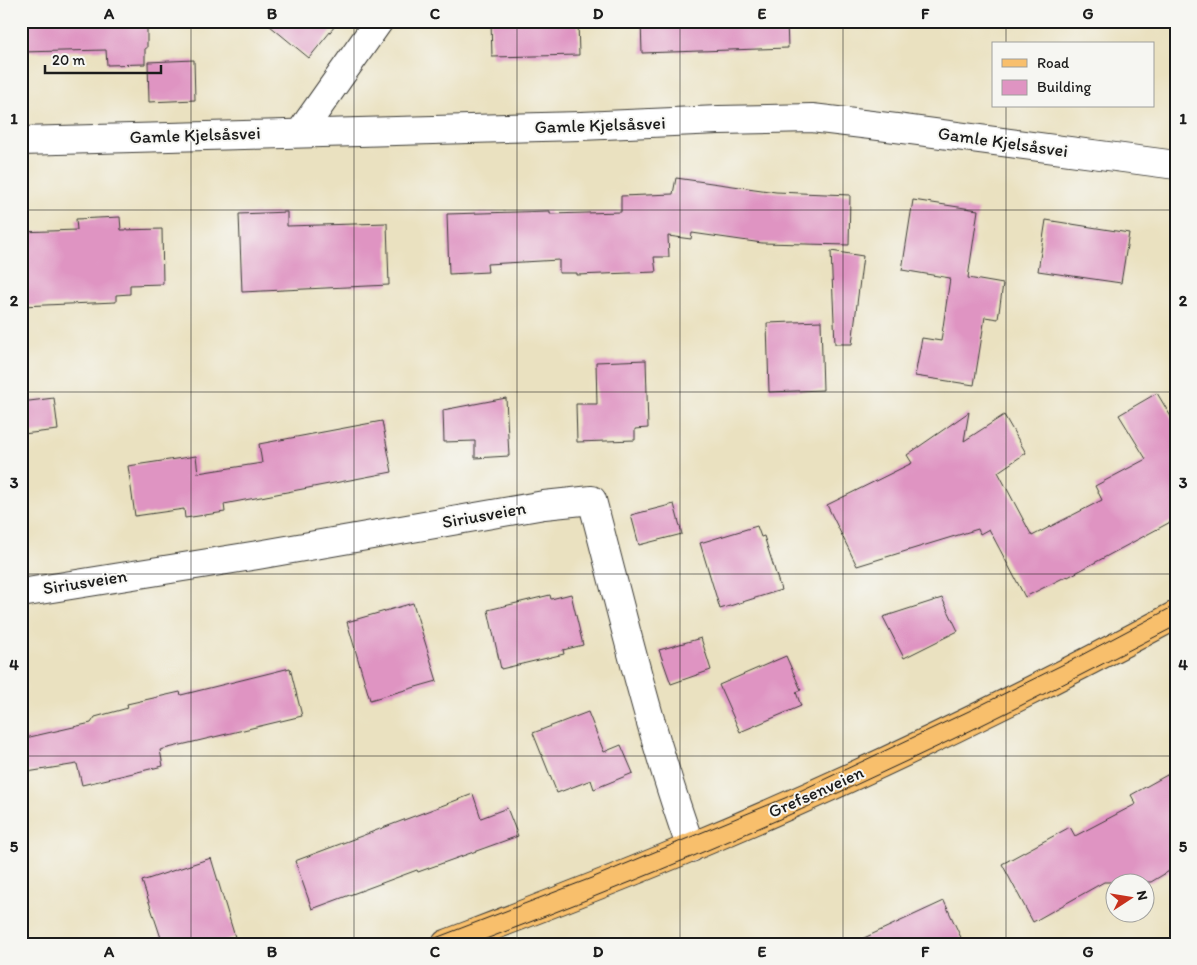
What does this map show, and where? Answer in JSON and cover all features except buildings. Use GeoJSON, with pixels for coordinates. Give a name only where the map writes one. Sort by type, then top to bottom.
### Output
{"type":"FeatureCollection","features":[{"type":"Feature","properties":{"kind":"main road","name":"Grefsenveien"},"geometry":{"type":"LineString","coordinates":[[446,944],[691,848],[901,754],[1027,692],[1176,615]]}},
{"type":"Feature","properties":{"kind":"street"},"geometry":{"type":"LineString","coordinates":[[300,132],[379,21]]}},
{"type":"Feature","properties":{"kind":"street","name":"Gamle Kjelsåsvei"},"geometry":{"type":"LineString","coordinates":[[21,141],[812,118],[1176,164]]}},
{"type":"Feature","properties":{"kind":"street","name":"Siriusveien"},"geometry":{"type":"LineString","coordinates":[[21,593],[258,555],[544,505],[592,500],[657,744],[675,804],[691,848]]}},
{"type":"Feature","properties":{"kind":"tram line"},"geometry":{"type":"LineString","coordinates":[[420,944],[594,877],[785,798],[969,711],[1076,658],[1176,605]]}},
{"type":"Feature","properties":{"kind":"tram line"},"geometry":{"type":"LineString","coordinates":[[473,944],[583,901],[801,810],[943,744],[1176,626]]}}]}
